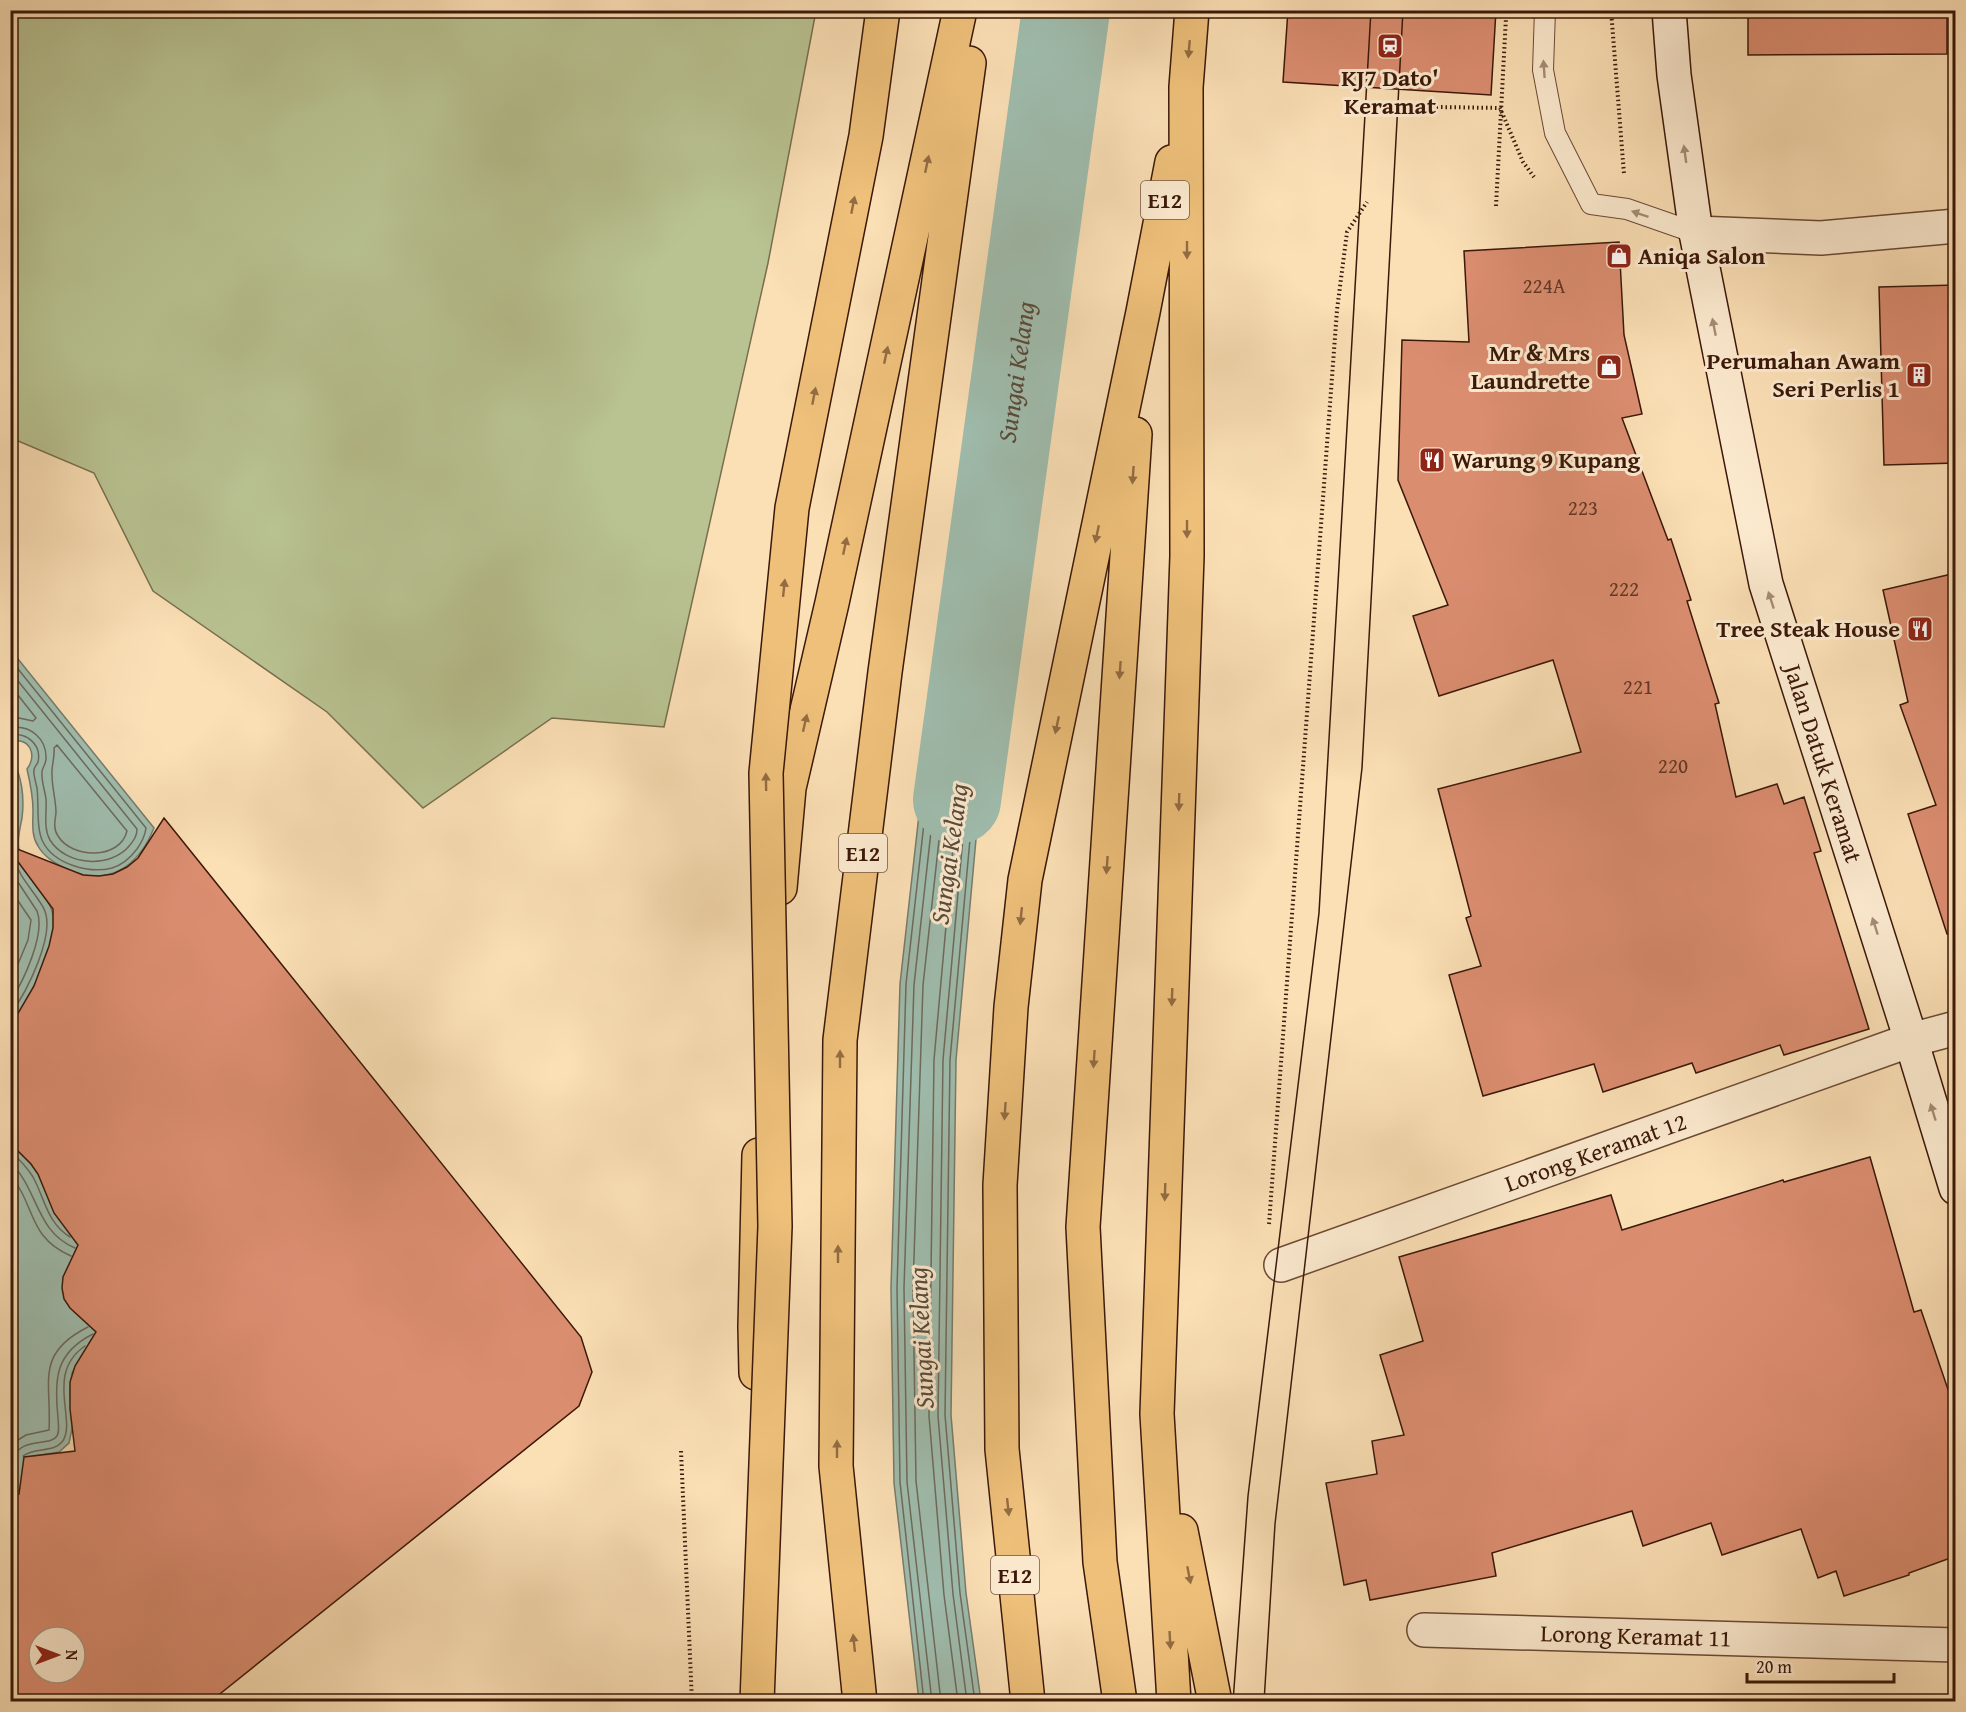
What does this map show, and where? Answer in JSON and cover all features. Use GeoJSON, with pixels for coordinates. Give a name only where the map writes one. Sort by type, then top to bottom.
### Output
{"type":"FeatureCollection","features":[{"type":"Feature","properties":{"kind":"highway"},"geometry":{"type":"LineString","coordinates":[[757,1701],[775,1226],[766,773],[792,508],[866,136],[884,10]]}},
{"type":"Feature","properties":{"kind":"highway"},"geometry":{"type":"LineString","coordinates":[[768,1701],[764,1654],[755,1327],[761,1073],[789,788],[832,603],[960,10]]}},
{"type":"Feature","properties":{"kind":"highway","name":"E12"},"geometry":{"type":"LineString","coordinates":[[860,1701],[836,1466],[840,1040],[885,672],[976,10]]}},
{"type":"Feature","properties":{"kind":"highway","name":"E12"},"geometry":{"type":"LineString","coordinates":[[1028,1701],[1002,1449],[1000,1185],[1011,1007],[1025,880],[1143,312],[1186,87],[1192,10]]}},
{"type":"Feature","properties":{"kind":"highway"},"geometry":{"type":"LineString","coordinates":[[1174,1701],[1157,1414],[1187,556],[1186,87]]}},
{"type":"Feature","properties":{"kind":"highway"},"geometry":{"type":"LineString","coordinates":[[1120,1701],[1100,1562],[1083,1227],[1143,312]]}},
{"type":"Feature","properties":{"kind":"highway"},"geometry":{"type":"LineString","coordinates":[[1157,1414],[1215,1701]]}},
{"type":"Feature","properties":{"kind":"street","name":"Jalan Datuk Keramat"},"geometry":{"type":"LineString","coordinates":[[1670,10],[1674,75],[1695,232],[1766,584],[1956,1188]]}},
{"type":"Feature","properties":{"kind":"street"},"geometry":{"type":"LineString","coordinates":[[1695,232],[1821,238],[1956,226]]}},
{"type":"Feature","properties":{"kind":"street","name":"Lorong Keramat 12"},"geometry":{"type":"LineString","coordinates":[[1281,1265],[1911,1040],[1956,1028]]}},
{"type":"Feature","properties":{"kind":"street","name":"Lorong Keramat 11"},"geometry":{"type":"LineString","coordinates":[[1424,1630],[1956,1646]]}},
{"type":"Feature","properties":{"kind":"lane"},"geometry":{"type":"LineString","coordinates":[[1545,10],[1543,70],[1556,133],[1591,204],[1627,209],[1695,232]]}},
{"type":"Feature","properties":{"kind":"path"},"geometry":{"type":"LineString","coordinates":[[1496,206],[1506,10]]}},
{"type":"Feature","properties":{"kind":"path"},"geometry":{"type":"LineString","coordinates":[[1611,10],[1627,209]]}},
{"type":"Feature","properties":{"kind":"path"},"geometry":{"type":"LineString","coordinates":[[1374,111],[1374,106],[1500,108]]}},
{"type":"Feature","properties":{"kind":"path"},"geometry":{"type":"LineString","coordinates":[[1281,1265],[1269,1225],[1337,310],[1347,232],[1367,202]]}},
{"type":"Feature","properties":{"kind":"path"},"geometry":{"type":"LineString","coordinates":[[681,1451],[692,1701]]}},
{"type":"Feature","properties":{"kind":"green space"},"geometry":{"type":"Polygon","coordinates":[[[10,11],[816,11],[768,263],[664,727],[552,718],[423,808],[327,712],[153,591],[94,473],[11,438],[10,11]]]}},
{"type":"Feature","properties":{"kind":"water"},"geometry":{"type":"Polygon","coordinates":[[[10,649],[154,828],[139,854],[120,870],[108,875],[95,876],[66,869],[43,853],[34,838],[32,794],[27,769],[32,753],[27,744],[11,742],[10,649]]]}},
{"type":"Feature","properties":{"kind":"water"},"geometry":{"type":"Polygon","coordinates":[[[974,679],[1003,681],[979,806],[956,1060],[951,1415],[966,1593],[981,1701],[919,1701],[894,1483],[891,1288],[900,984],[934,681],[974,679]]]}},
{"type":"Feature","properties":{"kind":"water"},"geometry":{"type":"Polygon","coordinates":[[[10,770],[18,772],[22,789],[23,812],[18,841],[21,858],[27,873],[50,906],[53,919],[53,934],[42,968],[35,985],[11,1026],[10,770]]]}},
{"type":"Feature","properties":{"kind":"water"},"geometry":{"type":"Polygon","coordinates":[[[10,1143],[31,1164],[47,1195],[134,1267],[72,1373],[70,1391],[72,1429],[69,1443],[59,1452],[35,1456],[19,1490],[10,1499],[10,1143]]]}},
{"type":"Feature","properties":{"kind":"building","name":"KJ7 Dato' Keramat"},"geometry":{"type":"Polygon","coordinates":[[[1288,10],[1496,10],[1491,95],[1283,82],[1288,10]]]}},
{"type":"Feature","properties":{"kind":"building"},"geometry":{"type":"Polygon","coordinates":[[[1748,10],[1947,10],[1947,54],[1748,55],[1748,10]]]}},
{"type":"Feature","properties":{"kind":"building"},"geometry":{"type":"Polygon","coordinates":[[[1619,242],[1624,335],[1642,414],[1622,418],[1668,540],[1671,539],[1691,600],[1687,601],[1719,703],[1715,704],[1736,797],[1777,784],[1784,804],[1804,797],[1821,851],[1814,853],[1869,1029],[1784,1055],[1780,1045],[1696,1073],[1692,1063],[1603,1092],[1594,1064],[1483,1096],[1449,975],[1481,966],[1466,918],[1471,916],[1438,789],[1581,752],[1553,660],[1439,696],[1413,616],[1448,605],[1398,480],[1402,340],[1469,342],[1464,251],[1619,242]]]}},
{"type":"Feature","properties":{"kind":"building","name":"Perumahan Awam Seri Perlis 1"},"geometry":{"type":"Polygon","coordinates":[[[1956,285],[1956,463],[1884,465],[1879,287],[1956,285]]]}},
{"type":"Feature","properties":{"kind":"building"},"geometry":{"type":"Polygon","coordinates":[[[1956,573],[1956,933],[1947,934],[1908,814],[1936,805],[1900,705],[1908,702],[1883,590],[1956,573]]]}},
{"type":"Feature","properties":{"kind":"building"},"geometry":{"type":"Polygon","coordinates":[[[164,818],[581,1337],[592,1372],[579,1406],[211,1701],[10,1701],[10,1499],[19,1494],[24,1457],[75,1451],[70,1409],[70,1382],[75,1366],[96,1332],[70,1308],[64,1299],[63,1277],[78,1245],[54,1213],[38,1174],[10,1143],[10,1027],[34,986],[49,946],[53,928],[53,909],[10,851],[10,846],[83,875],[113,874],[138,858],[164,818]]]}},
{"type":"Feature","properties":{"kind":"building"},"geometry":{"type":"Polygon","coordinates":[[[1870,1157],[1914,1312],[1921,1310],[1956,1413],[1956,1556],[1909,1573],[1909,1575],[1844,1596],[1836,1571],[1818,1578],[1801,1529],[1722,1555],[1711,1523],[1643,1546],[1632,1511],[1492,1553],[1496,1576],[1370,1600],[1366,1580],[1344,1585],[1326,1483],[1377,1474],[1372,1441],[1404,1435],[1380,1355],[1423,1341],[1399,1257],[1611,1195],[1622,1230],[1783,1180],[1784,1182],[1870,1157]]]}},
{"type":"Feature","properties":{"kind":"waterway","name":"Sungai Kelang"},"geometry":{"type":"LineString","coordinates":[[957,800],[1066,10]]}},
{"type":"Feature","properties":{"kind":"tram line"},"geometry":{"type":"LineString","coordinates":[[1233,1702],[1248,1496],[1319,913],[1371,10]]}},
{"type":"Feature","properties":{"kind":"tram line"},"geometry":{"type":"LineString","coordinates":[[1264,1702],[1275,1524],[1362,768],[1403,10]]}},
{"type":"Feature","properties":{"kind":"place","name":"KJ7 Dato' Keramat"},"geometry":{"type":"Point","coordinates":[1390,46]}},
{"type":"Feature","properties":{"kind":"place","name":"Aniqa Salon"},"geometry":{"type":"Point","coordinates":[1619,256]}},
{"type":"Feature","properties":{"kind":"place","name":"Mr & Mrs Laundrette"},"geometry":{"type":"Point","coordinates":[1609,367]}},
{"type":"Feature","properties":{"kind":"place","name":"Perumahan Awam Seri Perlis 1"},"geometry":{"type":"Point","coordinates":[1919,375]}},
{"type":"Feature","properties":{"kind":"place","name":"Warung 9 Kupang"},"geometry":{"type":"Point","coordinates":[1432,460]}},
{"type":"Feature","properties":{"kind":"place","name":"Tree Steak House"},"geometry":{"type":"Point","coordinates":[1920,629]}}]}
